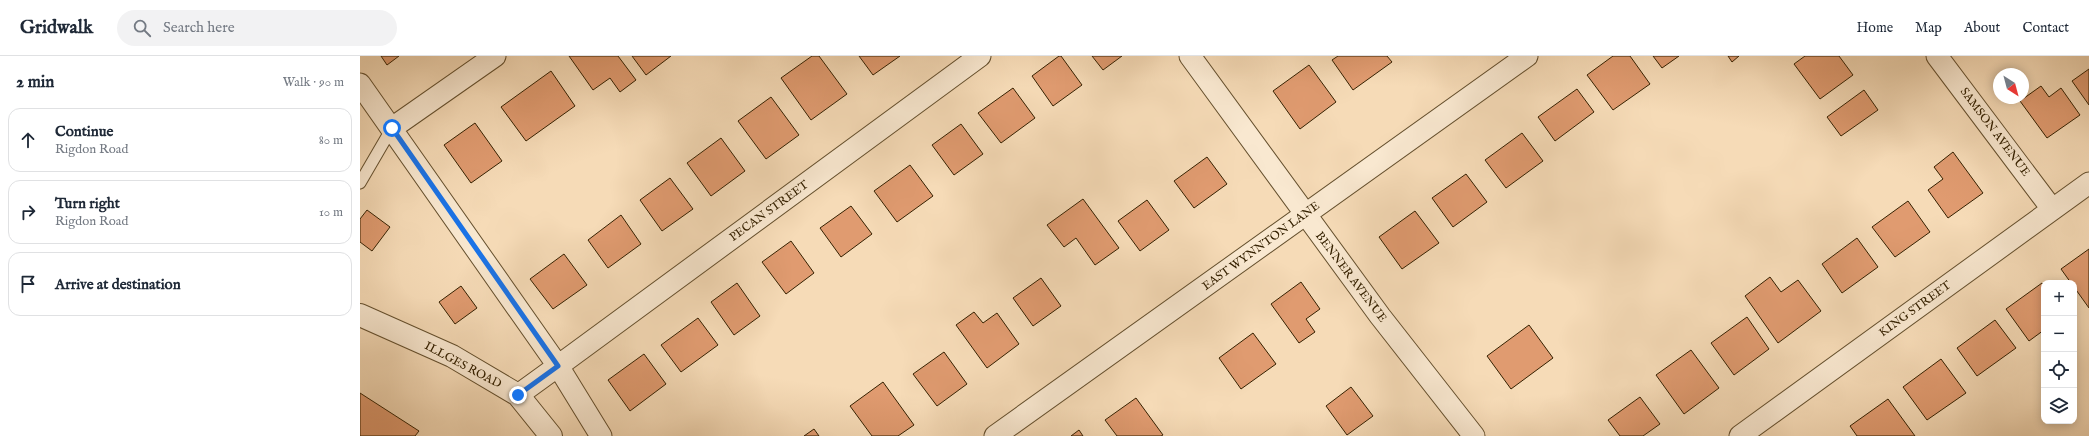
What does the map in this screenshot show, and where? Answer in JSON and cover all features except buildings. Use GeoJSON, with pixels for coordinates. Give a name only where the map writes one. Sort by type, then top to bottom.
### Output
{"type":"FeatureCollection","features":[{"type":"Feature","properties":{"kind":"street"},"geometry":{"type":"LineString","coordinates":[[392,128],[495,56]]}},
{"type":"Feature","properties":{"kind":"street","name":"PECAN STREET"},"geometry":{"type":"LineString","coordinates":[[518,395],[980,56]]}},
{"type":"Feature","properties":{"kind":"street","name":"BENNER AVENUE"},"geometry":{"type":"LineString","coordinates":[[1190,56],[1380,316],[1474,436]]}},
{"type":"Feature","properties":{"kind":"street","name":"EAST WYNNTON LANE"},"geometry":{"type":"LineString","coordinates":[[995,436],[1527,56]]}},
{"type":"Feature","properties":{"kind":"street","name":"SAMSON AVENUE"},"geometry":{"type":"LineString","coordinates":[[1937,56],[2052,209]]}},
{"type":"Feature","properties":{"kind":"street"},"geometry":{"type":"LineString","coordinates":[[360,84],[558,366],[601,436]]}},
{"type":"Feature","properties":{"kind":"street","name":"KING STREET"},"geometry":{"type":"LineString","coordinates":[[1740,436],[2089,183]]}},
{"type":"Feature","properties":{"kind":"street","name":"ILLGES ROAD"},"geometry":{"type":"LineString","coordinates":[[360,315],[452,356],[518,395],[550,436]]}},
{"type":"Feature","properties":{"kind":"lane"},"geometry":{"type":"LineString","coordinates":[[360,183],[392,128]]}},
{"type":"Feature","properties":{"kind":"route"},"geometry":{"type":"LineString","coordinates":[[392,128],[558,366],[518,395]]}}]}
